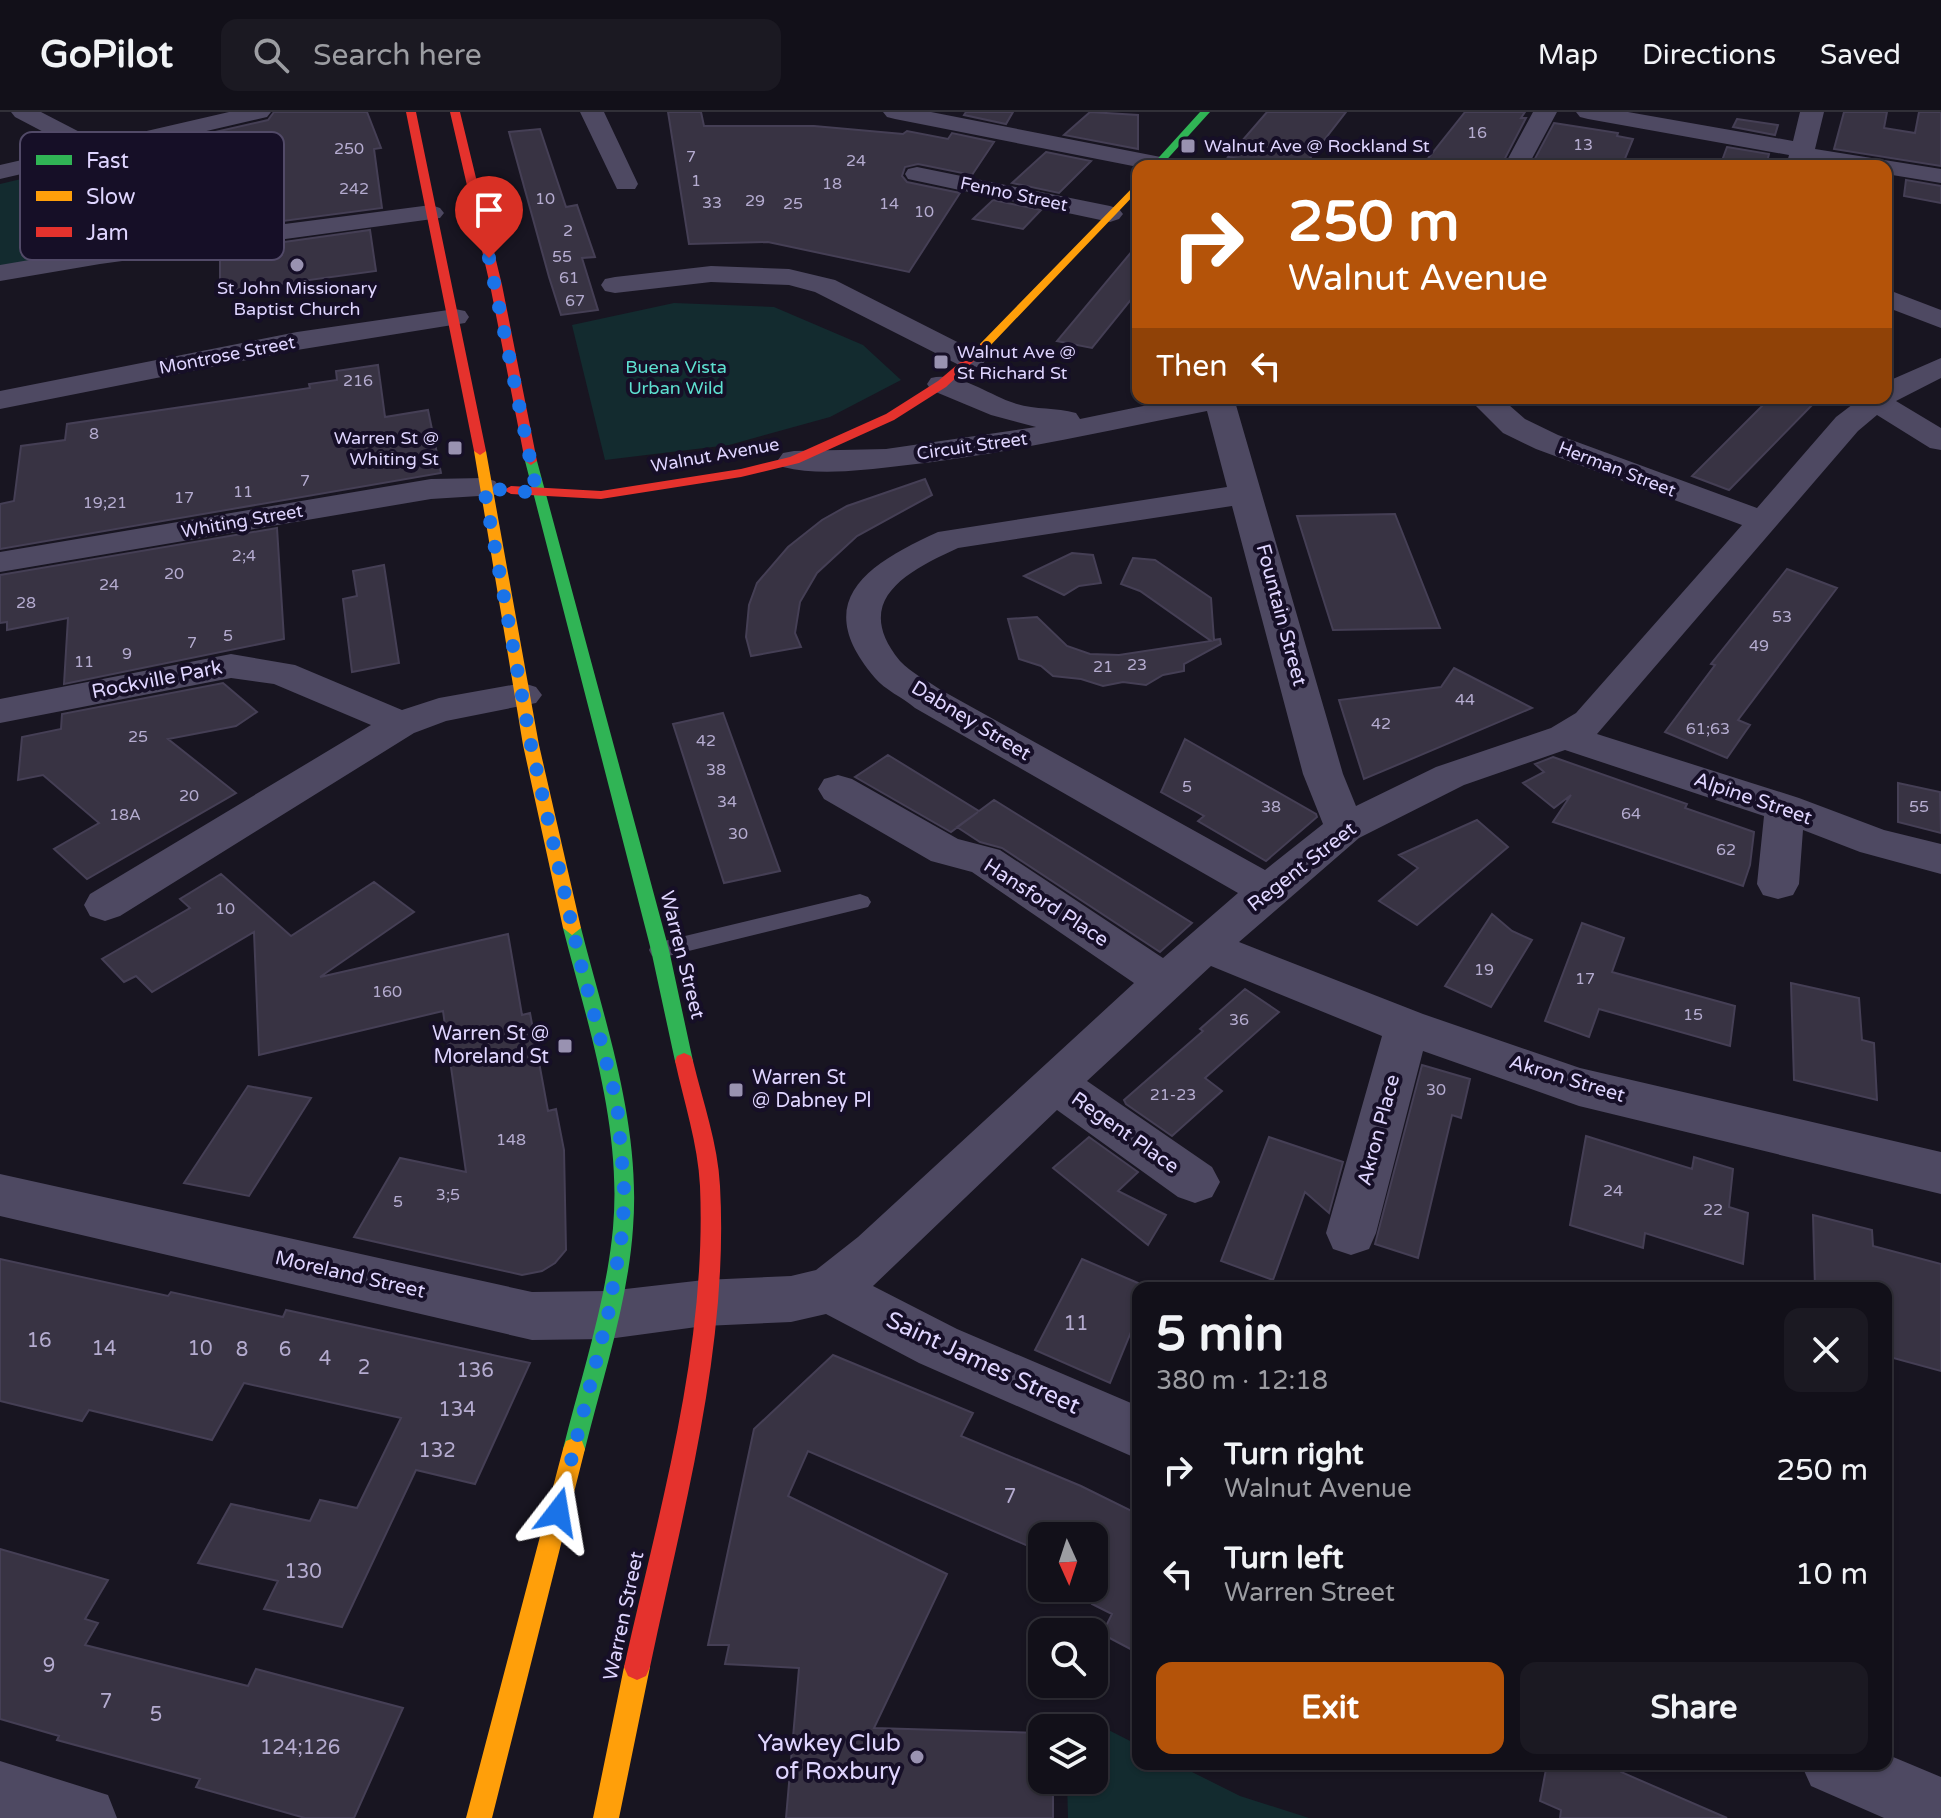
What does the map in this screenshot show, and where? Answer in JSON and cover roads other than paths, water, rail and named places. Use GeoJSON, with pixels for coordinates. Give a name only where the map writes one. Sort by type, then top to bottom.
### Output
{"type":"FeatureCollection","features":[{"type":"Feature","properties":{"kind":"main road"},"geometry":{"type":"LineString","coordinates":[[411,112],[455,317],[531,745],[580,961],[617,1103],[624,1185],[623,1229],[608,1315],[479,1818]]}},
{"type":"Feature","properties":{"kind":"main road","name":"Warren Street"},"geometry":{"type":"LineString","coordinates":[[455,112],[496,285],[537,493],[660,950],[710,1183],[709,1270],[691,1405],[606,1818]]}},
{"type":"Feature","properties":{"kind":"main road"},"geometry":{"type":"LineString","coordinates":[[1165,160],[1205,112]]}},
{"type":"Feature","properties":{"kind":"main road","name":"Walnut Avenue"},"geometry":{"type":"LineString","coordinates":[[484,488],[601,495],[741,473],[794,460],[890,417],[958,370],[1111,224],[1132,194]]}},
{"type":"Feature","properties":{"kind":"street"},"geometry":{"type":"LineString","coordinates":[[23,112],[62,132]]}},
{"type":"Feature","properties":{"kind":"street"},"geometry":{"type":"LineString","coordinates":[[174,132],[259,112]]}},
{"type":"Feature","properties":{"kind":"street"},"geometry":{"type":"LineString","coordinates":[[592,112],[626,184]]}},
{"type":"Feature","properties":{"kind":"street"},"geometry":{"type":"LineString","coordinates":[[895,112],[1136,160]]}},
{"type":"Feature","properties":{"kind":"street"},"geometry":{"type":"LineString","coordinates":[[1519,160],[1545,112]]}},
{"type":"Feature","properties":{"kind":"street"},"geometry":{"type":"LineString","coordinates":[[1588,112],[1832,160]]}},
{"type":"Feature","properties":{"kind":"street"},"geometry":{"type":"LineString","coordinates":[[1802,156],[1812,112]]}},
{"type":"Feature","properties":{"kind":"street"},"geometry":{"type":"LineString","coordinates":[[0,172],[20,167]]}},
{"type":"Feature","properties":{"kind":"street"},"geometry":{"type":"LineString","coordinates":[[1892,168],[1941,176]]}},
{"type":"Feature","properties":{"kind":"street","name":"Fenno Street"},"geometry":{"type":"LineString","coordinates":[[917,174],[1111,224]]}},
{"type":"Feature","properties":{"kind":"street"},"geometry":{"type":"LineString","coordinates":[[284,232],[431,213]]}},
{"type":"Feature","properties":{"kind":"street"},"geometry":{"type":"LineString","coordinates":[[0,273],[76,260]]}},
{"type":"Feature","properties":{"kind":"street","name":"Circuit Street"},"geometry":{"type":"LineString","coordinates":[[615,285],[711,274],[789,277],[825,286],[958,370],[1004,409],[1042,418],[1055,420],[1147,412],[1194,404]]}},
{"type":"Feature","properties":{"kind":"street"},"geometry":{"type":"LineString","coordinates":[[1892,300],[1941,320]]}},
{"type":"Feature","properties":{"kind":"street","name":"Montrose Street"},"geometry":{"type":"LineString","coordinates":[[0,400],[297,341],[455,317]]}},
{"type":"Feature","properties":{"kind":"street","name":"Regent Street"},"geometry":{"type":"LineString","coordinates":[[1892,391],[1941,367]]}},
{"type":"Feature","properties":{"kind":"street","name":"Fountain Street"},"geometry":{"type":"LineString","coordinates":[[1225,404],[1323,774],[1345,828]]}},
{"type":"Feature","properties":{"kind":"street","name":"Herman Street"},"geometry":{"type":"LineString","coordinates":[[1490,404],[1514,426],[1547,442],[1762,521]]}},
{"type":"Feature","properties":{"kind":"street","name":"Regent Street"},"geometry":{"type":"LineString","coordinates":[[704,1303],[791,1299],[830,1290],[876,1253],[1114,1027],[1268,891],[1345,828],[1450,776],[1565,737],[1589,722],[1847,424],[1870,404]]}},
{"type":"Feature","properties":{"kind":"street"},"geometry":{"type":"LineString","coordinates":[[1886,404],[1941,441]]}},
{"type":"Feature","properties":{"kind":"street","name":"Circuit Street"},"geometry":{"type":"LineString","coordinates":[[794,460],[886,458],[1065,433],[1147,412]]}},
{"type":"Feature","properties":{"kind":"street","name":"Whiting Street"},"geometry":{"type":"LineString","coordinates":[[0,562],[431,489],[484,488]]}},
{"type":"Feature","properties":{"kind":"street","name":"Dabney Street"},"geometry":{"type":"LineString","coordinates":[[1247,494],[950,539],[905,560],[876,581],[863,604],[863,632],[888,669],[928,699],[1268,891]]}},
{"type":"Feature","properties":{"kind":"street","name":"Rockville Park"},"geometry":{"type":"LineString","coordinates":[[0,711],[231,666],[282,673],[401,724]]}},
{"type":"Feature","properties":{"kind":"street"},"geometry":{"type":"LineString","coordinates":[[105,905],[401,724],[439,710],[523,695]]}},
{"type":"Feature","properties":{"kind":"street","name":"Alpine Street"},"geometry":{"type":"LineString","coordinates":[[1565,737],[1785,808],[1874,842],[1941,859]]}},
{"type":"Feature","properties":{"kind":"street","name":"Hansford Place"},"geometry":{"type":"LineString","coordinates":[[838,789],[946,851],[985,860],[1166,982]]}},
{"type":"Feature","properties":{"kind":"street"},"geometry":{"type":"LineString","coordinates":[[1778,884],[1785,808]]}},
{"type":"Feature","properties":{"kind":"street","name":"Akron Street"},"geometry":{"type":"LineString","coordinates":[[1205,946],[1407,1027],[1579,1087],[1941,1173]]}},
{"type":"Feature","properties":{"kind":"street","name":"Akron Place"},"geometry":{"type":"LineString","coordinates":[[1351,1233],[1407,1027]]}},
{"type":"Feature","properties":{"kind":"street","name":"Regent Place"},"geometry":{"type":"LineString","coordinates":[[1056,1084],[1195,1182]]}},
{"type":"Feature","properties":{"kind":"street","name":"Moreland Street"},"geometry":{"type":"LineString","coordinates":[[0,1195],[532,1316],[608,1315],[704,1303]]}},
{"type":"Feature","properties":{"kind":"street","name":"Saint James Street"},"geometry":{"type":"LineString","coordinates":[[830,1290],[938,1346],[1132,1430]]}},
{"type":"Feature","properties":{"kind":"street"},"geometry":{"type":"LineString","coordinates":[[1847,1770],[1941,1810]]}},
{"type":"Feature","properties":{"kind":"street"},"geometry":{"type":"LineString","coordinates":[[0,1793],[85,1818]]}},
{"type":"Feature","properties":{"kind":"lane"},"geometry":{"type":"LineString","coordinates":[[660,950],[860,902]]}},
{"type":"Feature","properties":{"kind":"place","name":"Walnut Ave @ Rockland St"},"geometry":{"type":"Point","coordinates":[1188,146]}},
{"type":"Feature","properties":{"kind":"place","name":"St John Missionary Baptist Church"},"geometry":{"type":"Point","coordinates":[297,265]}},
{"type":"Feature","properties":{"kind":"place","name":"Walnut Ave @ St Richard St"},"geometry":{"type":"Point","coordinates":[941,362]}},
{"type":"Feature","properties":{"kind":"place","name":"Warren St @ Whiting St"},"geometry":{"type":"Point","coordinates":[455,448]}},
{"type":"Feature","properties":{"kind":"place","name":"Warren St @ Moreland St"},"geometry":{"type":"Point","coordinates":[565,1046]}},
{"type":"Feature","properties":{"kind":"place","name":"Warren St @ Dabney Pl"},"geometry":{"type":"Point","coordinates":[736,1090]}},
{"type":"Feature","properties":{"kind":"place","name":"Yawkey Club of Roxbury"},"geometry":{"type":"Point","coordinates":[917,1757]}},
{"type":"Feature","properties":{"kind":"park label","name":"Buena Vista Urban Wild"},"geometry":{"type":"Point","coordinates":[676,377]}}]}
